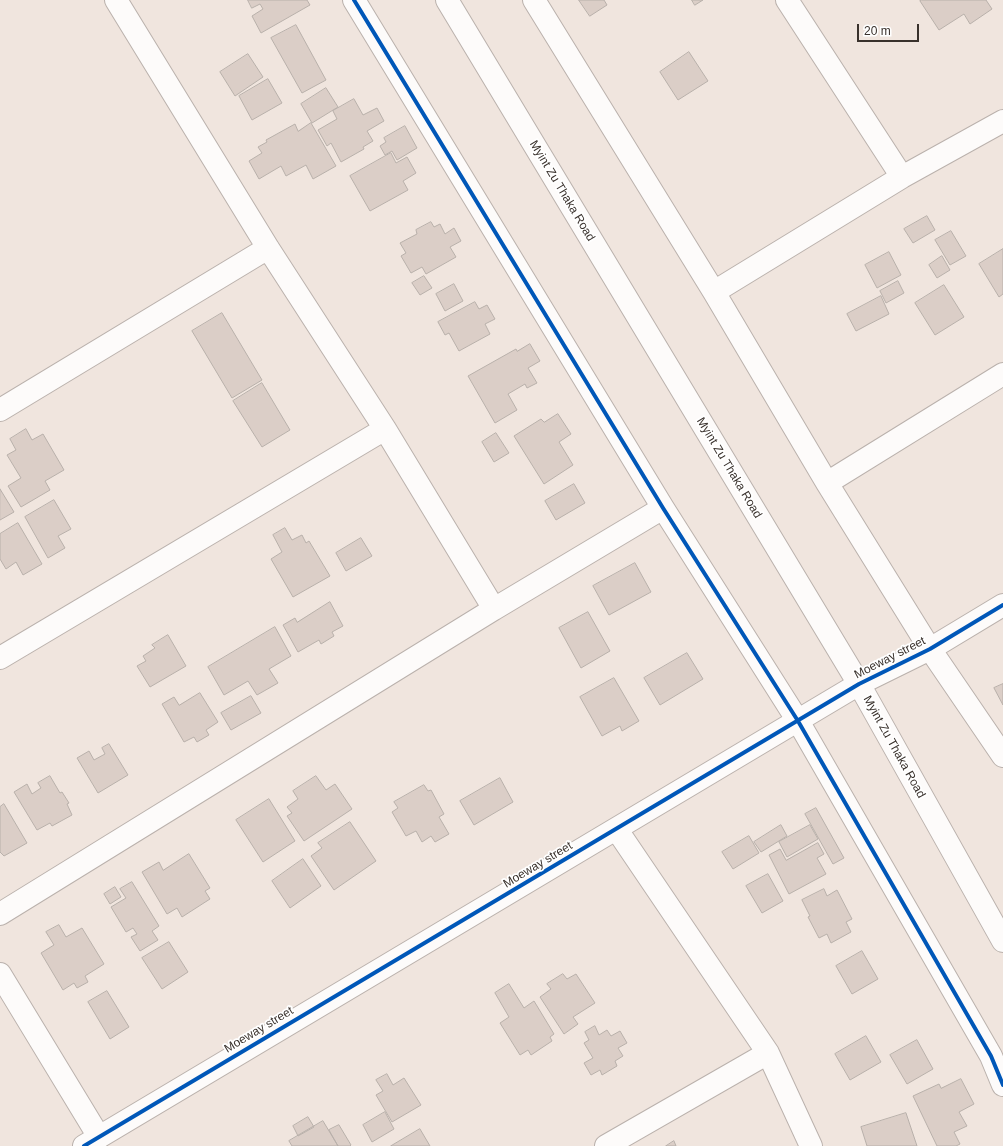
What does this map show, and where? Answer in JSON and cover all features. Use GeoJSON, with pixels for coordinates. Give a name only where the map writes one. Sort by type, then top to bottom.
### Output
{"type":"FeatureCollection","features":[{"type":"Feature","properties":{"kind":"street"},"geometry":{"type":"LineString","coordinates":[[116,0],[268,248],[385,429],[494,609]]}},
{"type":"Feature","properties":{"kind":"street"},"geometry":{"type":"LineString","coordinates":[[354,0],[663,508],[798,721],[990,1056],[1003,1085]]}},
{"type":"Feature","properties":{"kind":"street","name":"Myint Zu Thaka Road"},"geometry":{"type":"LineString","coordinates":[[447,0],[859,684],[1003,941]]}},
{"type":"Feature","properties":{"kind":"street"},"geometry":{"type":"LineString","coordinates":[[534,0],[714,292],[827,483],[930,650],[1003,756]]}},
{"type":"Feature","properties":{"kind":"street"},"geometry":{"type":"LineString","coordinates":[[787,0],[902,177]]}},
{"type":"Feature","properties":{"kind":"street"},"geometry":{"type":"LineString","coordinates":[[714,292],[902,177],[1003,121]]}},
{"type":"Feature","properties":{"kind":"street"},"geometry":{"type":"LineString","coordinates":[[0,410],[268,248]]}},
{"type":"Feature","properties":{"kind":"street"},"geometry":{"type":"LineString","coordinates":[[827,483],[1003,374]]}},
{"type":"Feature","properties":{"kind":"street"},"geometry":{"type":"LineString","coordinates":[[0,658],[385,429]]}},
{"type":"Feature","properties":{"kind":"street"},"geometry":{"type":"LineString","coordinates":[[0,914],[494,609],[663,508]]}},
{"type":"Feature","properties":{"kind":"street","name":"Moeway street"},"geometry":{"type":"LineString","coordinates":[[92,1141],[617,830],[859,684],[930,650],[1003,604]]}},
{"type":"Feature","properties":{"kind":"street"},"geometry":{"type":"LineString","coordinates":[[617,830],[768,1053],[811,1146]]}},
{"type":"Feature","properties":{"kind":"street"},"geometry":{"type":"LineString","coordinates":[[0,974],[92,1141]]}},
{"type":"Feature","properties":{"kind":"street"},"geometry":{"type":"LineString","coordinates":[[606,1146],[768,1053]]}},
{"type":"Feature","properties":{"kind":"building"},"geometry":{"type":"Polygon","coordinates":[[[248,0],[307,0],[310,5],[261,33],[252,16],[263,9],[260,4],[252,8],[248,0]]]}},
{"type":"Feature","properties":{"kind":"building"},"geometry":{"type":"Polygon","coordinates":[[[579,0],[604,0],[607,5],[590,16],[579,0]]]}},
{"type":"Feature","properties":{"kind":"building"},"geometry":{"type":"Polygon","coordinates":[[[692,0],[703,0],[695,5],[692,0]]]}},
{"type":"Feature","properties":{"kind":"building"},"geometry":{"type":"Polygon","coordinates":[[[986,0],[992,9],[970,24],[964,14],[939,30],[920,1],[986,0]]]}},
{"type":"Feature","properties":{"kind":"building"},"geometry":{"type":"Polygon","coordinates":[[[296,25],[326,80],[302,93],[271,38],[296,25]]]}},
{"type":"Feature","properties":{"kind":"building"},"geometry":{"type":"Polygon","coordinates":[[[689,52],[708,81],[678,100],[660,72],[689,52]]]}},
{"type":"Feature","properties":{"kind":"building"},"geometry":{"type":"Polygon","coordinates":[[[248,54],[263,77],[235,96],[220,72],[248,54]]]}},
{"type":"Feature","properties":{"kind":"building"},"geometry":{"type":"Polygon","coordinates":[[[268,79],[282,103],[252,120],[239,96],[268,79]]]}},
{"type":"Feature","properties":{"kind":"building"},"geometry":{"type":"Polygon","coordinates":[[[326,88],[338,107],[312,123],[301,104],[326,88]]]}},
{"type":"Feature","properties":{"kind":"building"},"geometry":{"type":"Polygon","coordinates":[[[354,99],[363,115],[377,108],[384,121],[367,131],[373,141],[363,147],[364,149],[341,162],[331,143],[327,146],[318,130],[337,119],[333,111],[354,99]]]}},
{"type":"Feature","properties":{"kind":"building"},"geometry":{"type":"Polygon","coordinates":[[[311,123],[336,166],[313,179],[306,165],[286,176],[281,166],[259,179],[249,161],[262,153],[258,147],[267,142],[266,140],[295,124],[298,131],[311,123]]]}},
{"type":"Feature","properties":{"kind":"building"},"geometry":{"type":"Polygon","coordinates":[[[405,126],[417,148],[397,160],[392,151],[385,155],[380,146],[386,142],[384,138],[405,126]]]}},
{"type":"Feature","properties":{"kind":"building"},"geometry":{"type":"Polygon","coordinates":[[[391,153],[396,163],[407,157],[416,173],[403,181],[408,190],[370,211],[350,176],[391,153]]]}},
{"type":"Feature","properties":{"kind":"building"},"geometry":{"type":"Polygon","coordinates":[[[927,216],[935,230],[913,243],[904,229],[927,216]]]}},
{"type":"Feature","properties":{"kind":"building"},"geometry":{"type":"Polygon","coordinates":[[[431,222],[434,227],[440,224],[445,234],[454,228],[461,241],[450,247],[456,257],[426,274],[422,267],[411,273],[401,256],[406,253],[400,243],[417,234],[416,230],[431,222]]]}},
{"type":"Feature","properties":{"kind":"building"},"geometry":{"type":"Polygon","coordinates":[[[951,231],[966,256],[950,265],[935,240],[951,231]]]}},
{"type":"Feature","properties":{"kind":"building"},"geometry":{"type":"Polygon","coordinates":[[[1003,249],[1003,294],[999,297],[979,264],[1003,249]]]}},
{"type":"Feature","properties":{"kind":"building"},"geometry":{"type":"Polygon","coordinates":[[[889,252],[901,275],[877,288],[865,265],[889,252]]]}},
{"type":"Feature","properties":{"kind":"building"},"geometry":{"type":"Polygon","coordinates":[[[942,256],[950,270],[937,278],[929,265],[942,256]]]}},
{"type":"Feature","properties":{"kind":"building"},"geometry":{"type":"Polygon","coordinates":[[[424,276],[432,288],[420,295],[412,283],[424,276]]]}},
{"type":"Feature","properties":{"kind":"building"},"geometry":{"type":"Polygon","coordinates":[[[898,281],[904,293],[886,303],[880,291],[898,281]]]}},
{"type":"Feature","properties":{"kind":"building"},"geometry":{"type":"Polygon","coordinates":[[[454,284],[463,301],[445,311],[436,294],[454,284]]]}},
{"type":"Feature","properties":{"kind":"building"},"geometry":{"type":"Polygon","coordinates":[[[944,285],[964,317],[935,335],[915,303],[944,285]]]}},
{"type":"Feature","properties":{"kind":"building"},"geometry":{"type":"Polygon","coordinates":[[[881,296],[889,314],[856,331],[847,314],[881,296]]]}},
{"type":"Feature","properties":{"kind":"building"},"geometry":{"type":"Polygon","coordinates":[[[475,302],[479,309],[487,305],[495,319],[485,324],[490,334],[459,351],[449,333],[445,335],[438,322],[475,302]]]}},
{"type":"Feature","properties":{"kind":"building"},"geometry":{"type":"Polygon","coordinates":[[[222,313],[262,380],[232,398],[192,331],[222,313]]]}},
{"type":"Feature","properties":{"kind":"building"},"geometry":{"type":"Polygon","coordinates":[[[530,344],[540,361],[528,368],[537,383],[527,388],[525,384],[508,394],[517,410],[495,423],[468,376],[516,349],[517,351],[530,344]]]}},
{"type":"Feature","properties":{"kind":"building"},"geometry":{"type":"Polygon","coordinates":[[[262,383],[290,430],[262,447],[233,401],[262,383]]]}},
{"type":"Feature","properties":{"kind":"building"},"geometry":{"type":"Polygon","coordinates":[[[558,414],[571,434],[559,442],[573,465],[544,484],[514,436],[541,419],[544,422],[558,414]]]}},
{"type":"Feature","properties":{"kind":"building"},"geometry":{"type":"Polygon","coordinates":[[[26,429],[32,440],[43,434],[64,470],[45,481],[50,490],[21,507],[8,486],[21,478],[7,455],[16,450],[10,439],[26,429]]]}},
{"type":"Feature","properties":{"kind":"building"},"geometry":{"type":"Polygon","coordinates":[[[496,433],[509,453],[494,462],[482,442],[496,433]]]}},
{"type":"Feature","properties":{"kind":"building"},"geometry":{"type":"Polygon","coordinates":[[[574,484],[585,503],[556,520],[545,501],[574,484]]]}},
{"type":"Feature","properties":{"kind":"building"},"geometry":{"type":"Polygon","coordinates":[[[0,489],[14,512],[0,520],[0,489]]]}},
{"type":"Feature","properties":{"kind":"building"},"geometry":{"type":"Polygon","coordinates":[[[54,500],[71,529],[58,536],[65,548],[48,558],[25,517],[54,500]]]}},
{"type":"Feature","properties":{"kind":"building"},"geometry":{"type":"Polygon","coordinates":[[[18,523],[42,564],[23,575],[16,562],[6,569],[0,559],[0,534],[18,523]]]}},
{"type":"Feature","properties":{"kind":"building"},"geometry":{"type":"Polygon","coordinates":[[[285,528],[292,540],[302,535],[306,543],[309,541],[330,576],[293,597],[271,559],[282,552],[273,535],[285,528]]]}},
{"type":"Feature","properties":{"kind":"building"},"geometry":{"type":"Polygon","coordinates":[[[361,538],[372,556],[346,571],[336,553],[361,538]]]}},
{"type":"Feature","properties":{"kind":"building"},"geometry":{"type":"Polygon","coordinates":[[[635,563],[651,592],[609,615],[593,586],[635,563]]]}},
{"type":"Feature","properties":{"kind":"building"},"geometry":{"type":"Polygon","coordinates":[[[330,602],[343,626],[332,632],[334,636],[321,644],[319,640],[298,652],[283,625],[295,618],[297,622],[330,602]]]}},
{"type":"Feature","properties":{"kind":"building"},"geometry":{"type":"Polygon","coordinates":[[[588,612],[610,651],[581,668],[559,628],[588,612]]]}},
{"type":"Feature","properties":{"kind":"building"},"geometry":{"type":"Polygon","coordinates":[[[275,627],[291,656],[269,669],[278,683],[257,695],[248,681],[224,695],[208,667],[275,627]]]}},
{"type":"Feature","properties":{"kind":"building"},"geometry":{"type":"Polygon","coordinates":[[[168,635],[186,666],[150,687],[137,666],[146,661],[143,656],[155,648],[152,645],[168,635]]]}},
{"type":"Feature","properties":{"kind":"building"},"geometry":{"type":"Polygon","coordinates":[[[687,653],[703,679],[660,705],[644,678],[687,653]]]}},
{"type":"Feature","properties":{"kind":"building"},"geometry":{"type":"Polygon","coordinates":[[[614,678],[639,721],[622,731],[620,726],[602,736],[580,697],[614,678]]]}},
{"type":"Feature","properties":{"kind":"building"},"geometry":{"type":"Polygon","coordinates":[[[1003,684],[1003,705],[994,688],[1003,684]]]}},
{"type":"Feature","properties":{"kind":"building"},"geometry":{"type":"Polygon","coordinates":[[[200,693],[218,722],[206,730],[209,735],[197,742],[194,737],[184,742],[162,704],[174,697],[179,705],[200,693]]]}},
{"type":"Feature","properties":{"kind":"building"},"geometry":{"type":"Polygon","coordinates":[[[251,696],[261,713],[231,730],[221,713],[251,696]]]}},
{"type":"Feature","properties":{"kind":"building"},"geometry":{"type":"Polygon","coordinates":[[[109,744],[128,775],[98,793],[77,758],[89,751],[94,760],[105,754],[102,748],[109,744]]]}},
{"type":"Feature","properties":{"kind":"building"},"geometry":{"type":"Polygon","coordinates":[[[50,776],[60,793],[62,792],[69,803],[67,804],[72,815],[52,826],[50,823],[37,830],[14,792],[27,784],[32,794],[41,788],[38,783],[50,776]]]}},
{"type":"Feature","properties":{"kind":"building"},"geometry":{"type":"Polygon","coordinates":[[[316,776],[326,790],[335,784],[352,809],[304,841],[287,816],[292,813],[287,807],[298,799],[293,791],[316,776]]]}},
{"type":"Feature","properties":{"kind":"building"},"geometry":{"type":"Polygon","coordinates":[[[500,778],[513,802],[474,825],[460,801],[500,778]]]}},
{"type":"Feature","properties":{"kind":"building"},"geometry":{"type":"Polygon","coordinates":[[[424,785],[428,791],[431,790],[444,814],[439,817],[449,834],[435,842],[431,836],[422,842],[416,831],[406,836],[392,812],[398,808],[394,802],[424,785]]]}},
{"type":"Feature","properties":{"kind":"building"},"geometry":{"type":"Polygon","coordinates":[[[269,799],[295,841],[263,862],[236,820],[269,799]]]}},
{"type":"Feature","properties":{"kind":"building"},"geometry":{"type":"Polygon","coordinates":[[[4,804],[27,843],[4,856],[0,852],[0,807],[4,804]]]}},
{"type":"Feature","properties":{"kind":"building"},"geometry":{"type":"Polygon","coordinates":[[[816,808],[844,858],[833,864],[805,814],[816,808]]]}},
{"type":"Feature","properties":{"kind":"building"},"geometry":{"type":"Polygon","coordinates":[[[350,822],[376,861],[334,890],[311,856],[322,848],[318,843],[350,822]]]}},
{"type":"Feature","properties":{"kind":"building"},"geometry":{"type":"Polygon","coordinates":[[[781,825],[787,836],[761,852],[754,842],[781,825]]]}},
{"type":"Feature","properties":{"kind":"building"},"geometry":{"type":"Polygon","coordinates":[[[810,825],[818,839],[787,857],[779,842],[810,825]]]}},
{"type":"Feature","properties":{"kind":"building"},"geometry":{"type":"Polygon","coordinates":[[[749,836],[759,853],[733,869],[722,852],[749,836]]]}},
{"type":"Feature","properties":{"kind":"building"},"geometry":{"type":"Polygon","coordinates":[[[818,843],[824,854],[817,858],[826,874],[789,894],[769,855],[780,849],[786,860],[818,843]]]}},
{"type":"Feature","properties":{"kind":"building"},"geometry":{"type":"Polygon","coordinates":[[[189,854],[210,888],[205,891],[210,899],[182,917],[177,908],[167,914],[142,872],[159,862],[163,870],[189,854]]]}},
{"type":"Feature","properties":{"kind":"building"},"geometry":{"type":"Polygon","coordinates":[[[303,859],[321,886],[290,908],[272,881],[303,859]]]}},
{"type":"Feature","properties":{"kind":"building"},"geometry":{"type":"Polygon","coordinates":[[[768,874],[783,901],[762,913],[746,886],[768,874]]]}},
{"type":"Feature","properties":{"kind":"building"},"geometry":{"type":"Polygon","coordinates":[[[132,882],[159,926],[152,931],[158,940],[140,951],[131,937],[137,934],[133,928],[126,932],[111,907],[126,898],[120,889],[132,882]]]}},
{"type":"Feature","properties":{"kind":"building"},"geometry":{"type":"Polygon","coordinates":[[[115,887],[121,897],[110,904],[104,894],[115,887]]]}},
{"type":"Feature","properties":{"kind":"building"},"geometry":{"type":"Polygon","coordinates":[[[824,889],[827,896],[837,890],[852,919],[846,922],[851,932],[831,943],[827,934],[819,938],[808,917],[810,916],[802,900],[824,889]]]}},
{"type":"Feature","properties":{"kind":"building"},"geometry":{"type":"Polygon","coordinates":[[[59,925],[66,937],[82,928],[104,964],[85,976],[88,982],[77,988],[74,983],[63,990],[41,953],[54,945],[46,932],[59,925]]]}},
{"type":"Feature","properties":{"kind":"building"},"geometry":{"type":"Polygon","coordinates":[[[169,942],[188,972],[162,989],[142,958],[169,942]]]}},
{"type":"Feature","properties":{"kind":"building"},"geometry":{"type":"Polygon","coordinates":[[[862,951],[878,979],[852,994],[836,966],[862,951]]]}},
{"type":"Feature","properties":{"kind":"building"},"geometry":{"type":"Polygon","coordinates":[[[563,974],[567,979],[576,974],[595,1003],[573,1017],[578,1024],[564,1034],[540,997],[551,989],[547,984],[563,974]]]}},
{"type":"Feature","properties":{"kind":"building"},"geometry":{"type":"Polygon","coordinates":[[[509,984],[524,1008],[534,1001],[554,1034],[550,1037],[552,1041],[531,1055],[528,1050],[520,1055],[500,1023],[509,1017],[495,993],[509,984]]]}},
{"type":"Feature","properties":{"kind":"building"},"geometry":{"type":"Polygon","coordinates":[[[107,991],[129,1027],[110,1039],[88,1002],[107,991]]]}},
{"type":"Feature","properties":{"kind":"building"},"geometry":{"type":"Polygon","coordinates":[[[595,1026],[599,1035],[607,1030],[611,1036],[620,1031],[627,1043],[618,1048],[623,1056],[615,1061],[617,1066],[602,1075],[600,1070],[591,1075],[584,1063],[593,1058],[584,1043],[589,1040],[585,1032],[595,1026]]]}},
{"type":"Feature","properties":{"kind":"building"},"geometry":{"type":"Polygon","coordinates":[[[866,1036],[881,1062],[850,1080],[835,1054],[866,1036]]]}},
{"type":"Feature","properties":{"kind":"building"},"geometry":{"type":"Polygon","coordinates":[[[917,1040],[933,1069],[907,1084],[890,1055],[917,1040]]]}},
{"type":"Feature","properties":{"kind":"building"},"geometry":{"type":"Polygon","coordinates":[[[387,1074],[393,1085],[404,1078],[421,1105],[392,1122],[376,1095],[383,1091],[376,1080],[387,1074]]]}},
{"type":"Feature","properties":{"kind":"building"},"geometry":{"type":"Polygon","coordinates":[[[961,1079],[974,1104],[959,1112],[967,1126],[954,1132],[960,1144],[956,1146],[937,1146],[913,1096],[939,1084],[941,1088],[961,1079]]]}},
{"type":"Feature","properties":{"kind":"building"},"geometry":{"type":"Polygon","coordinates":[[[385,1112],[394,1129],[372,1142],[363,1125],[385,1112]]]}},
{"type":"Feature","properties":{"kind":"building"},"geometry":{"type":"Polygon","coordinates":[[[906,1113],[917,1146],[867,1146],[861,1127],[906,1113]]]}},
{"type":"Feature","properties":{"kind":"building"},"geometry":{"type":"Polygon","coordinates":[[[308,1117],[314,1127],[298,1136],[293,1126],[308,1117]]]}},
{"type":"Feature","properties":{"kind":"building"},"geometry":{"type":"Polygon","coordinates":[[[323,1121],[338,1146],[292,1146],[289,1141],[323,1121]]]}},
{"type":"Feature","properties":{"kind":"building"},"geometry":{"type":"Polygon","coordinates":[[[339,1125],[351,1145],[350,1146],[338,1146],[329,1130],[339,1125]]]}},
{"type":"Feature","properties":{"kind":"building"},"geometry":{"type":"Polygon","coordinates":[[[420,1129],[430,1146],[391,1146],[420,1129]]]}},
{"type":"Feature","properties":{"kind":"building"},"geometry":{"type":"Polygon","coordinates":[[[674,1141],[676,1146],[666,1146],[674,1141]]]}},
{"type":"Feature","properties":{"kind":"cycle path"},"geometry":{"type":"LineString","coordinates":[[354,0],[663,508],[798,721],[991,1056],[1003,1085]]}},
{"type":"Feature","properties":{"kind":"cycle path"},"geometry":{"type":"LineString","coordinates":[[84,1146],[859,684],[930,649],[1003,605]]}}]}
